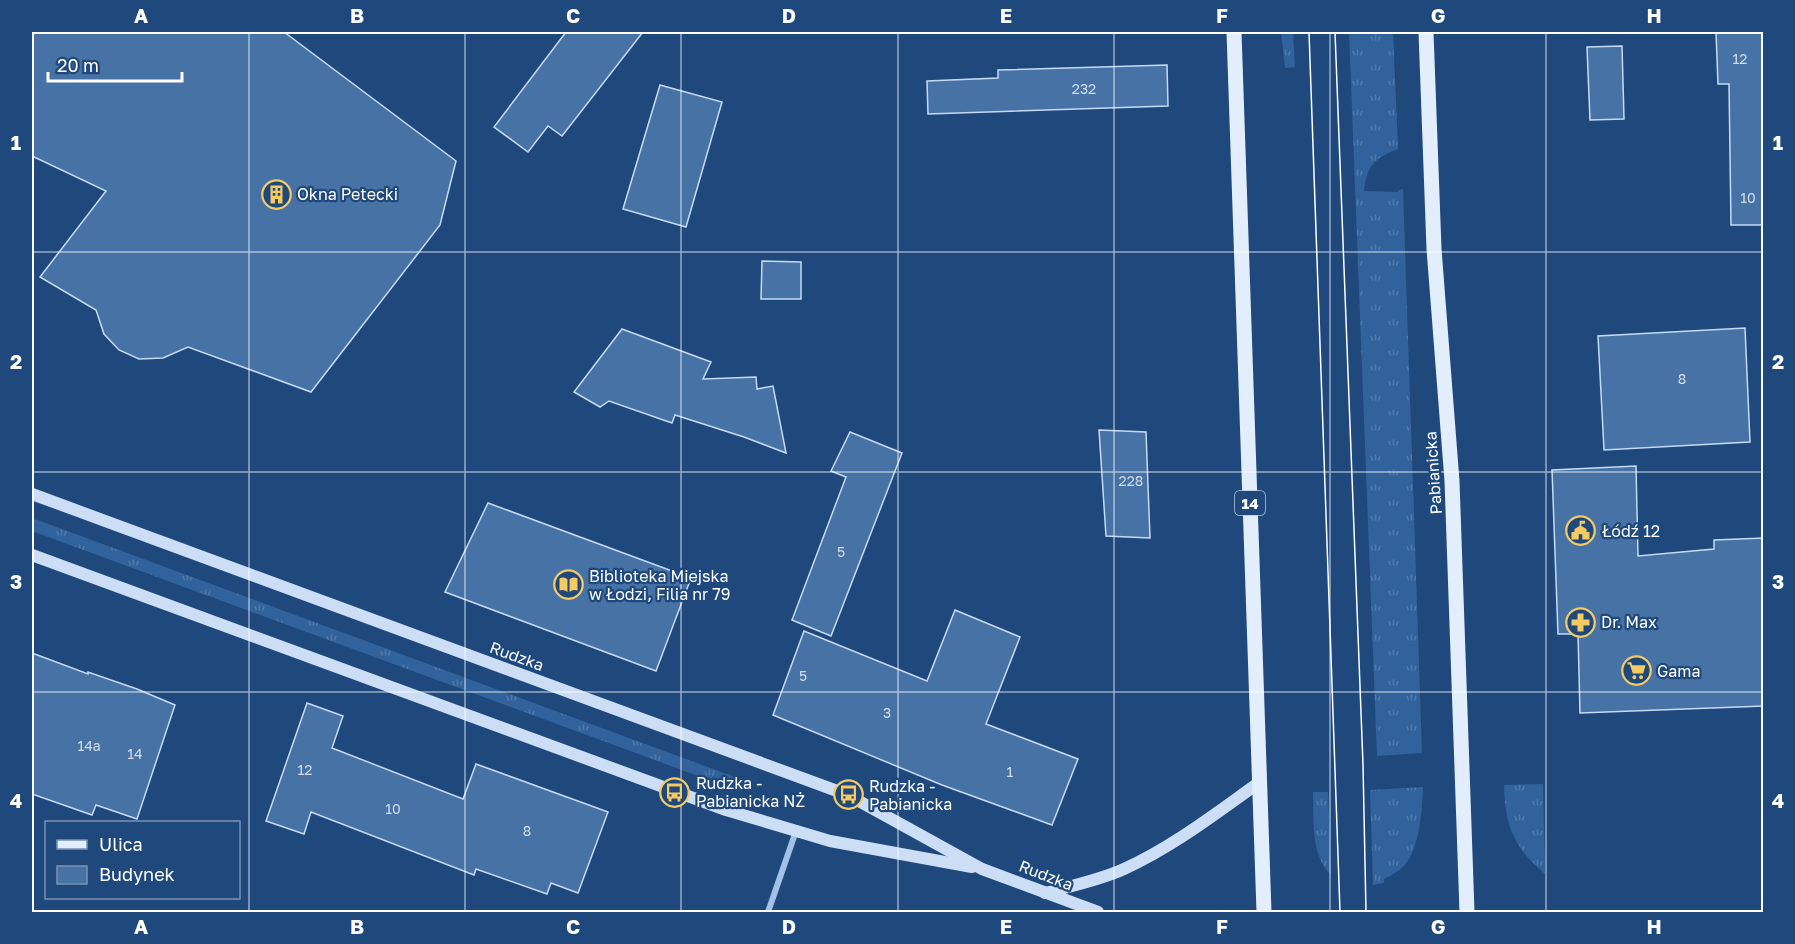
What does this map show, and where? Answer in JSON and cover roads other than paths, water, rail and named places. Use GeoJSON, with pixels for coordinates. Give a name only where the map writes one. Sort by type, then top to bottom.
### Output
{"type":"FeatureCollection","features":[{"type":"Feature","properties":{"kind":"main road","name":"14"},"geometry":{"type":"LineString","coordinates":[[1234,32],[1264,912]]}},
{"type":"Feature","properties":{"kind":"main road","name":"Pabianicka"},"geometry":{"type":"LineString","coordinates":[[1426,32],[1434,249],[1452,481],[1467,912]]}},
{"type":"Feature","properties":{"kind":"street","name":"Rudzka"},"geometry":{"type":"LineString","coordinates":[[32,494],[848,795],[982,869],[1098,912]]}},
{"type":"Feature","properties":{"kind":"street","name":"Rudzka"},"geometry":{"type":"LineString","coordinates":[[32,555],[675,792],[830,841],[982,869]]}},
{"type":"Feature","properties":{"kind":"street"},"geometry":{"type":"LineString","coordinates":[[1045,893],[1122,870],[1157,853],[1188,834],[1260,782]]}},
{"type":"Feature","properties":{"kind":"street"},"geometry":{"type":"LineString","coordinates":[[768,912],[796,831]]}},
{"type":"Feature","properties":{"kind":"tram line"},"geometry":{"type":"LineString","coordinates":[[1309,32],[1340,912]]}},
{"type":"Feature","properties":{"kind":"tram line"},"geometry":{"type":"LineString","coordinates":[[1335,32],[1363,765],[1366,912]]}},
{"type":"Feature","properties":{"kind":"place","name":"Okna Petecki"},"geometry":{"type":"Point","coordinates":[276,194]}},
{"type":"Feature","properties":{"kind":"place","name":"Łódź 12"},"geometry":{"type":"Point","coordinates":[1581,531]}},
{"type":"Feature","properties":{"kind":"place","name":"Biblioteka Miejska w Łodzi, Filia nr 79"},"geometry":{"type":"Point","coordinates":[568,585]}},
{"type":"Feature","properties":{"kind":"place","name":"Dr. Max"},"geometry":{"type":"Point","coordinates":[1580,622]}},
{"type":"Feature","properties":{"kind":"place","name":"Gama"},"geometry":{"type":"Point","coordinates":[1636,671]}},
{"type":"Feature","properties":{"kind":"place","name":"Rudzka - Pabianicka NŻ"},"geometry":{"type":"Point","coordinates":[675,792]}},
{"type":"Feature","properties":{"kind":"place","name":"Rudzka - Pabianicka"},"geometry":{"type":"Point","coordinates":[848,795]}}]}
